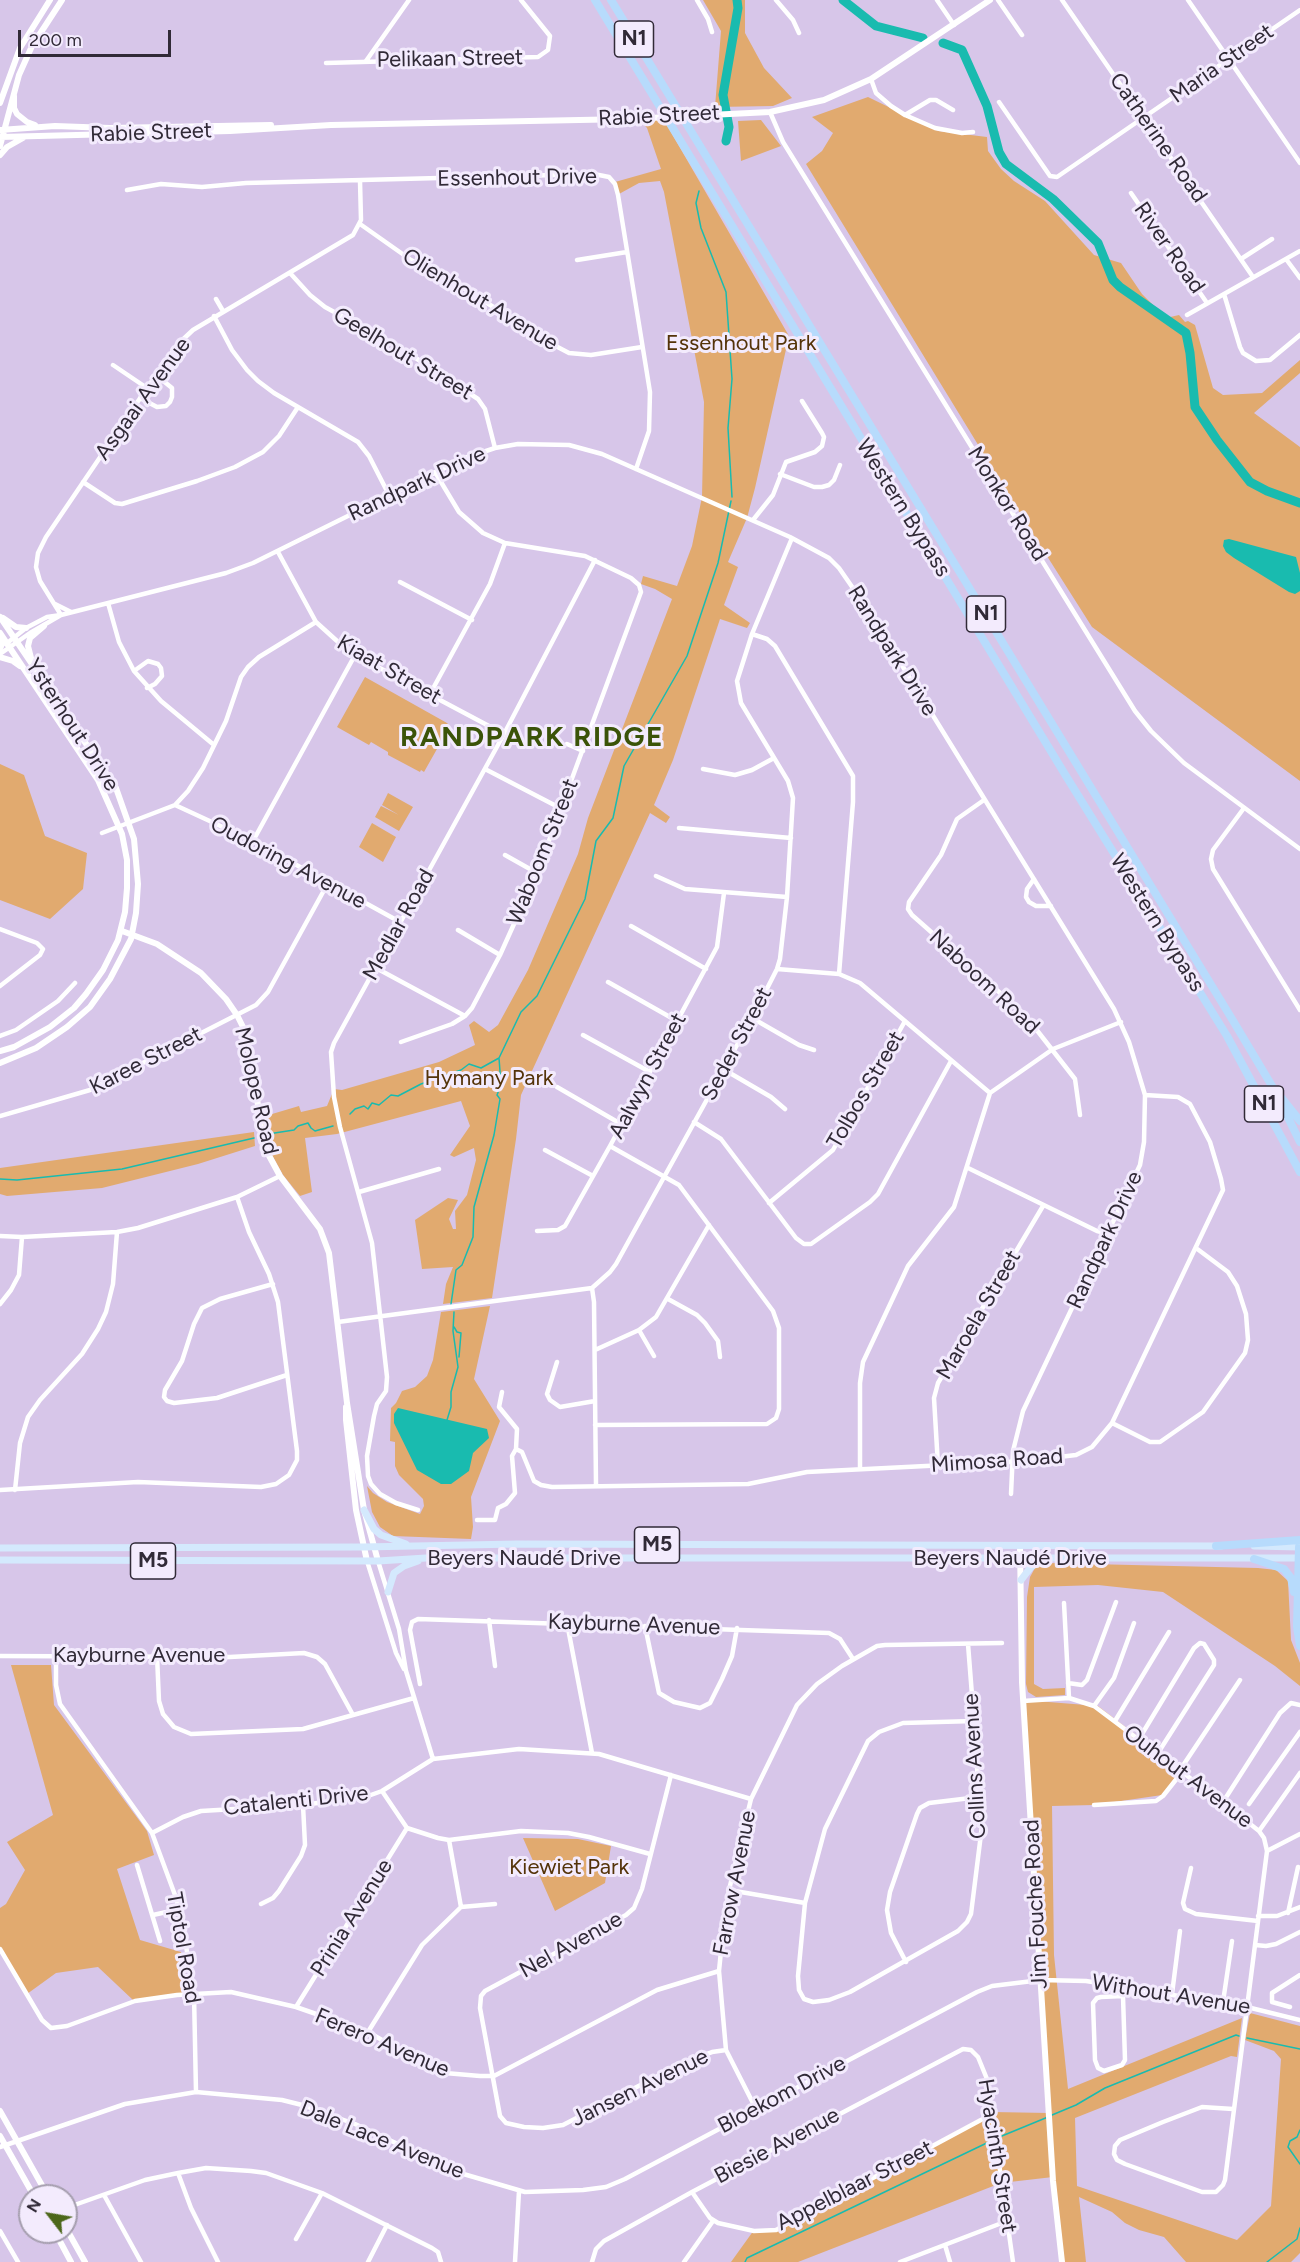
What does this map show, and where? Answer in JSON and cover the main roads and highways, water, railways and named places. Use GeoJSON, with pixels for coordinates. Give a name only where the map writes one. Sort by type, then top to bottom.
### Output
{"type":"FeatureCollection","features":[{"type":"Feature","properties":{"kind":"highway","name":"Western Bypass"},"geometry":{"type":"LineString","coordinates":[[595,0],[863,444],[1227,1036],[1300,1172]]}},
{"type":"Feature","properties":{"kind":"highway","name":"Western Bypass"},"geometry":{"type":"LineString","coordinates":[[611,0],[1275,1091],[1300,1142]]}},
{"type":"Feature","properties":{"kind":"highway"},"geometry":{"type":"LineString","coordinates":[[1275,1091],[1300,1121]]}},
{"type":"Feature","properties":{"kind":"highway"},"geometry":{"type":"LineString","coordinates":[[1216,1546],[1300,1545],[1297,1608]]}},
{"type":"Feature","properties":{"kind":"highway"},"geometry":{"type":"LineString","coordinates":[[1254,1559],[1275,1565],[1288,1573],[1293,1584],[1297,1608],[1300,1646]]}},
{"type":"Feature","properties":{"kind":"main road"},"geometry":{"type":"LineString","coordinates":[[364,1510],[374,1529],[381,1535],[413,1546]]}},
{"type":"Feature","properties":{"kind":"main road","name":"Beyers Naudé Drive"},"geometry":{"type":"LineString","coordinates":[[0,1548],[374,1547],[517,1544],[1216,1546]]}},
{"type":"Feature","properties":{"kind":"main road"},"geometry":{"type":"LineString","coordinates":[[388,1592],[392,1578],[398,1569],[426,1558]]}},
{"type":"Feature","properties":{"kind":"main road"},"geometry":{"type":"LineString","coordinates":[[1021,1580],[1044,1558]]}},
{"type":"Feature","properties":{"kind":"main road","name":"Beyers Naudé Drive"},"geometry":{"type":"LineString","coordinates":[[0,1560],[1299,1558]]}},
{"type":"Feature","properties":{"kind":"waterway"},"geometry":{"type":"LineString","coordinates":[[726,141],[729,127],[723,95],[738,8],[737,0]]}},
{"type":"Feature","properties":{"kind":"waterway"},"geometry":{"type":"LineString","coordinates":[[843,0],[876,26],[923,38]]}},
{"type":"Feature","properties":{"kind":"waterway"},"geometry":{"type":"LineString","coordinates":[[943,43],[962,50],[987,106],[999,152],[1006,164],[1053,199],[1098,243],[1113,280],[1120,287],[1186,333],[1195,407],[1217,440],[1250,482],[1300,503]]}},
{"type":"Feature","properties":{"kind":"waterway"},"geometry":{"type":"LineString","coordinates":[[699,191],[696,203],[701,228],[726,292],[732,379],[728,428],[732,497]]}},
{"type":"Feature","properties":{"kind":"waterway"},"geometry":{"type":"LineString","coordinates":[[451,1304],[456,1270],[462,1265],[473,1237],[474,1207],[494,1135],[500,1099],[497,1095],[501,1085],[499,1058],[521,1012],[537,996],[585,899],[596,841],[613,818],[624,766],[687,656],[718,563],[731,501]]}},
{"type":"Feature","properties":{"kind":"waterway"},"geometry":{"type":"LineString","coordinates":[[350,1114],[355,1109],[364,1106],[368,1109],[372,1103],[379,1105],[391,1095],[398,1096],[421,1084],[461,1070],[469,1064],[481,1068],[499,1058]]}},
{"type":"Feature","properties":{"kind":"waterway"},"geometry":{"type":"LineString","coordinates":[[268,1134],[294,1130],[308,1123],[315,1131],[333,1126]]}},
{"type":"Feature","properties":{"kind":"waterway"},"geometry":{"type":"LineString","coordinates":[[0,1179],[17,1180],[122,1169],[254,1138]]}},
{"type":"Feature","properties":{"kind":"waterway"},"geometry":{"type":"LineString","coordinates":[[447,1420],[458,1367],[453,1331],[454,1312]]}},
{"type":"Feature","properties":{"kind":"waterway"},"geometry":{"type":"LineString","coordinates":[[454,1327],[457,1332],[461,1333],[459,1357]]}},
{"type":"Feature","properties":{"kind":"waterway"},"geometry":{"type":"LineString","coordinates":[[1052,2115],[1076,2105],[1105,2088],[1236,2035],[1239,2036]]}},
{"type":"Feature","properties":{"kind":"waterway"},"geometry":{"type":"LineString","coordinates":[[1247,2038],[1300,2049]]}},
{"type":"Feature","properties":{"kind":"waterway"},"geometry":{"type":"LineString","coordinates":[[997,2138],[1048,2117]]}},
{"type":"Feature","properties":{"kind":"waterway"},"geometry":{"type":"LineString","coordinates":[[1300,2130],[1297,2137],[1290,2141],[1288,2147],[1300,2164]]}},
{"type":"Feature","properties":{"kind":"waterway"},"geometry":{"type":"LineString","coordinates":[[745,2262],[747,2258],[993,2140]]}},
{"type":"Feature","properties":{"kind":"waterway"},"geometry":{"type":"LineString","coordinates":[[1267,2262],[1297,2239],[1300,2228]]}},
{"type":"Feature","properties":{"kind":"district","name":"RANDPARK RIDGE"},"geometry":{"type":"Point","coordinates":[532,738]}},
{"type":"Feature","properties":{"kind":"park label","name":"Essenhout Park"},"geometry":{"type":"Point","coordinates":[741,344]}},
{"type":"Feature","properties":{"kind":"park label","name":"Hymany Park"},"geometry":{"type":"Point","coordinates":[489,1079]}},
{"type":"Feature","properties":{"kind":"park label","name":"Kiewiet Park"},"geometry":{"type":"Point","coordinates":[569,1868]}}]}
